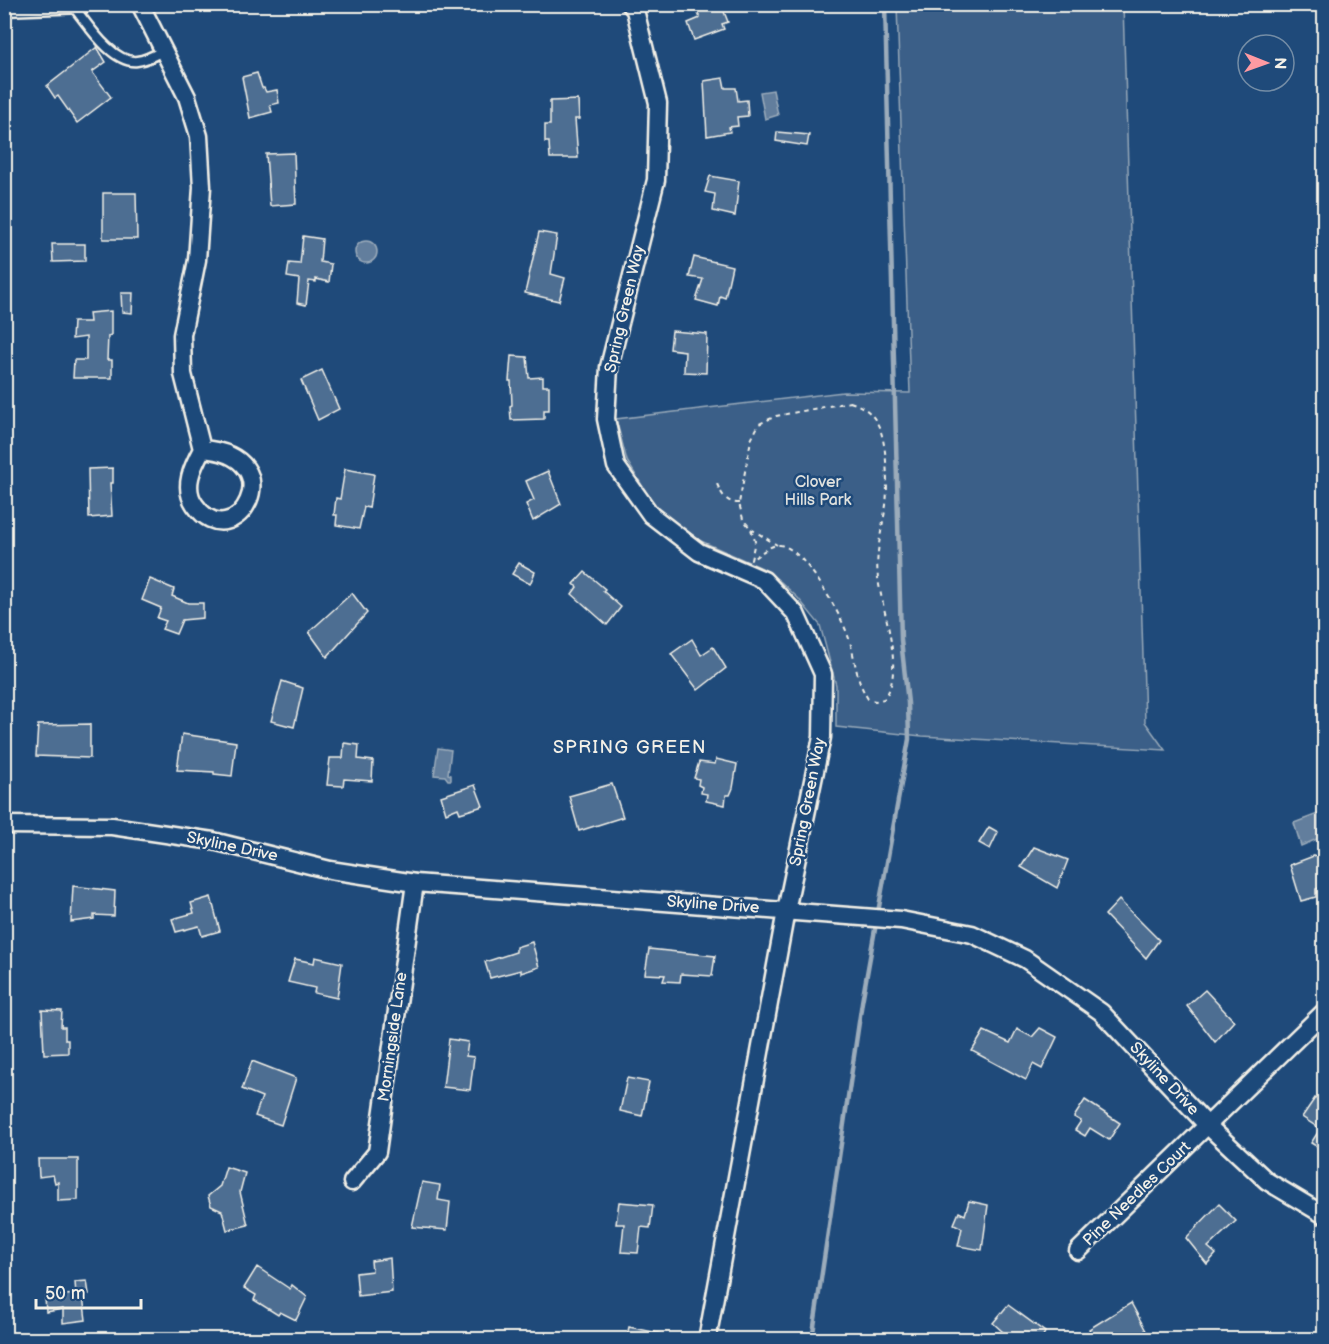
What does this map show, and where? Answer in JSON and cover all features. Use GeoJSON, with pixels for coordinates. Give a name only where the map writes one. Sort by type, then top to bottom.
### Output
{"type":"FeatureCollection","features":[{"type":"Feature","properties":{"kind":"street"},"geometry":{"type":"LineString","coordinates":[[140,4],[187,98],[199,136],[202,187],[197,260],[182,335],[183,374],[202,449],[190,474],[191,500],[199,510],[213,520],[222,521],[237,517],[244,511],[249,501],[252,488],[251,477],[246,468],[236,459],[224,453],[202,449]]}},
{"type":"Feature","properties":{"kind":"street","name":"Spring Green Way"},"geometry":{"type":"LineString","coordinates":[[630,4],[634,10],[658,103],[656,180],[609,367],[606,419],[616,466],[651,515],[699,552],[764,580],[796,614],[823,674],[822,737],[786,911],[707,1340]]}},
{"type":"Feature","properties":{"kind":"street"},"geometry":{"type":"LineString","coordinates":[[4,7],[78,5]]}},
{"type":"Feature","properties":{"kind":"street","name":"Skyline Drive"},"geometry":{"type":"LineString","coordinates":[[4,825],[112,826],[213,841],[330,870],[415,883],[901,920],[972,934],[1025,959],[1101,1012],[1208,1126],[1268,1181],[1324,1215]]}},
{"type":"Feature","properties":{"kind":"street","name":"Morningside Lane"},"geometry":{"type":"LineString","coordinates":[[352,1182],[377,1152],[415,883]]}},
{"type":"Feature","properties":{"kind":"street","name":"Pine Needles Court"},"geometry":{"type":"LineString","coordinates":[[1078,1251],[1324,1012]]}},
{"type":"Feature","properties":{"kind":"lane"},"geometry":{"type":"LineString","coordinates":[[78,5],[103,43],[116,56],[135,62],[164,50]]}},
{"type":"Feature","properties":{"kind":"path"},"geometry":{"type":"LineString","coordinates":[[850,402],[864,406],[875,418],[882,434],[885,454],[886,503],[877,562],[878,580],[890,639],[893,674],[890,692],[884,699],[875,701],[868,699],[857,678],[853,652],[836,608],[802,559],[787,547],[777,545],[752,529],[743,519],[739,503],[751,440],[759,424],[776,416],[850,402]]}},
{"type":"Feature","properties":{"kind":"path"},"geometry":{"type":"LineString","coordinates":[[717,484],[723,497],[732,503],[739,503]]}},
{"type":"Feature","properties":{"kind":"path"},"geometry":{"type":"LineString","coordinates":[[752,529],[755,541],[751,560],[777,545]]}},
{"type":"Feature","properties":{"kind":"green space","name":"Clover Hills Park"},"geometry":{"type":"Polygon","coordinates":[[[897,5],[1123,5],[1145,722],[1165,750],[922,736],[836,727],[836,685],[820,625],[798,598],[762,568],[701,541],[665,516],[654,505],[627,461],[616,419],[843,392],[910,393],[897,5]]]}},
{"type":"Feature","properties":{"kind":"shaded area"},"geometry":{"type":"Polygon","coordinates":[[[773,90],[778,115],[765,119],[760,92],[773,90]]]}},
{"type":"Feature","properties":{"kind":"shaded area"},"geometry":{"type":"Polygon","coordinates":[[[366,241],[374,244],[377,252],[374,260],[366,263],[358,260],[355,252],[358,244],[366,241]]]}},
{"type":"Feature","properties":{"kind":"shaded area"},"geometry":{"type":"Polygon","coordinates":[[[438,748],[451,750],[448,774],[451,775],[451,780],[445,776],[434,775],[438,748]]]}},
{"type":"Feature","properties":{"kind":"shaded area"},"geometry":{"type":"Polygon","coordinates":[[[1323,812],[1324,836],[1301,846],[1294,823],[1323,812]]]}},
{"type":"Feature","properties":{"kind":"building"},"geometry":{"type":"Polygon","coordinates":[[[694,4],[721,4],[728,22],[722,24],[724,29],[694,40],[688,23],[700,18],[694,4]]]}},
{"type":"Feature","properties":{"kind":"building"},"geometry":{"type":"Polygon","coordinates":[[[97,47],[106,62],[92,72],[111,97],[77,123],[58,96],[55,98],[47,86],[97,47]]]}},
{"type":"Feature","properties":{"kind":"building"},"geometry":{"type":"Polygon","coordinates":[[[257,73],[262,88],[266,92],[277,90],[279,103],[270,105],[272,112],[250,118],[242,77],[257,73]]]}},
{"type":"Feature","properties":{"kind":"building"},"geometry":{"type":"Polygon","coordinates":[[[723,78],[725,88],[736,88],[738,101],[747,100],[748,116],[737,117],[738,126],[729,127],[730,132],[707,136],[704,81],[723,78]]]}},
{"type":"Feature","properties":{"kind":"building"},"geometry":{"type":"Polygon","coordinates":[[[578,100],[579,119],[575,119],[578,158],[550,158],[549,142],[545,142],[545,125],[550,125],[550,101],[578,100]]]}},
{"type":"Feature","properties":{"kind":"building"},"geometry":{"type":"Polygon","coordinates":[[[777,132],[809,135],[807,146],[776,141],[777,132]]]}},
{"type":"Feature","properties":{"kind":"building"},"geometry":{"type":"Polygon","coordinates":[[[294,153],[296,204],[270,206],[266,154],[294,153]]]}},
{"type":"Feature","properties":{"kind":"building"},"geometry":{"type":"Polygon","coordinates":[[[710,176],[739,181],[735,216],[713,211],[715,194],[705,192],[710,176]]]}},
{"type":"Feature","properties":{"kind":"building"},"geometry":{"type":"Polygon","coordinates":[[[103,193],[136,193],[137,239],[103,239],[103,193]]]}},
{"type":"Feature","properties":{"kind":"building"},"geometry":{"type":"Polygon","coordinates":[[[539,232],[557,235],[551,274],[565,278],[559,301],[525,293],[539,232]]]}},
{"type":"Feature","properties":{"kind":"building"},"geometry":{"type":"Polygon","coordinates":[[[303,236],[322,239],[320,262],[331,264],[329,282],[316,279],[316,282],[309,281],[306,305],[297,303],[299,279],[287,277],[289,263],[300,264],[303,236]]]}},
{"type":"Feature","properties":{"kind":"building"},"geometry":{"type":"Polygon","coordinates":[[[52,244],[85,244],[85,261],[53,262],[52,244]]]}},
{"type":"Feature","properties":{"kind":"building"},"geometry":{"type":"Polygon","coordinates":[[[694,257],[732,266],[725,298],[720,296],[718,306],[696,300],[703,279],[689,277],[694,257]]]}},
{"type":"Feature","properties":{"kind":"building"},"geometry":{"type":"Polygon","coordinates":[[[121,293],[133,293],[132,313],[122,312],[121,293]]]}},
{"type":"Feature","properties":{"kind":"building"},"geometry":{"type":"Polygon","coordinates":[[[111,311],[111,335],[108,336],[107,360],[112,360],[112,378],[73,378],[74,360],[86,360],[86,337],[72,339],[73,322],[90,322],[89,313],[111,311]]]}},
{"type":"Feature","properties":{"kind":"building"},"geometry":{"type":"Polygon","coordinates":[[[672,331],[707,334],[706,373],[684,372],[685,351],[670,349],[672,331]]]}},
{"type":"Feature","properties":{"kind":"building"},"geometry":{"type":"Polygon","coordinates":[[[511,356],[527,357],[529,378],[543,377],[543,386],[549,386],[549,410],[544,410],[544,419],[511,420],[511,381],[509,381],[511,356]]]}},
{"type":"Feature","properties":{"kind":"building"},"geometry":{"type":"Polygon","coordinates":[[[322,370],[339,409],[318,420],[301,380],[322,370]]]}},
{"type":"Feature","properties":{"kind":"building"},"geometry":{"type":"Polygon","coordinates":[[[113,468],[113,483],[110,483],[112,516],[89,518],[88,469],[113,468]]]}},
{"type":"Feature","properties":{"kind":"building"},"geometry":{"type":"Polygon","coordinates":[[[345,469],[374,474],[369,508],[364,507],[359,529],[336,525],[337,515],[334,515],[336,498],[340,499],[345,469]]]}},
{"type":"Feature","properties":{"kind":"building"},"geometry":{"type":"Polygon","coordinates":[[[548,471],[561,504],[533,521],[526,504],[534,500],[526,481],[548,471]]]}},
{"type":"Feature","properties":{"kind":"building"},"geometry":{"type":"Polygon","coordinates":[[[519,563],[535,572],[530,584],[512,574],[519,563]]]}},
{"type":"Feature","properties":{"kind":"building"},"geometry":{"type":"Polygon","coordinates":[[[585,572],[621,607],[607,625],[572,594],[577,587],[574,584],[585,572]]]}},
{"type":"Feature","properties":{"kind":"building"},"geometry":{"type":"Polygon","coordinates":[[[150,579],[174,589],[172,596],[188,603],[203,603],[203,618],[182,620],[176,634],[162,629],[166,621],[157,618],[161,608],[142,600],[150,579]]]}},
{"type":"Feature","properties":{"kind":"building"},"geometry":{"type":"Polygon","coordinates":[[[352,593],[367,613],[327,657],[309,632],[352,593]]]}},
{"type":"Feature","properties":{"kind":"building"},"geometry":{"type":"Polygon","coordinates":[[[692,639],[701,655],[713,647],[726,668],[698,690],[671,654],[692,639]]]}},
{"type":"Feature","properties":{"kind":"building"},"geometry":{"type":"Polygon","coordinates":[[[282,681],[303,688],[294,727],[271,721],[282,681]]]}},
{"type":"Feature","properties":{"kind":"building"},"geometry":{"type":"Polygon","coordinates":[[[90,724],[90,758],[36,756],[38,725],[90,724]]]}},
{"type":"Feature","properties":{"kind":"building"},"geometry":{"type":"Polygon","coordinates":[[[182,734],[236,742],[232,776],[214,774],[214,772],[177,770],[182,734]]]}},
{"type":"Feature","properties":{"kind":"building"},"geometry":{"type":"Polygon","coordinates":[[[344,743],[359,745],[358,759],[373,761],[372,781],[344,779],[343,786],[327,785],[330,758],[343,758],[344,743]]]}},
{"type":"Feature","properties":{"kind":"building"},"geometry":{"type":"Polygon","coordinates":[[[716,759],[737,764],[733,788],[730,795],[726,795],[725,805],[706,801],[707,794],[701,793],[702,787],[698,785],[699,779],[694,778],[699,762],[715,764],[716,759]]]}},
{"type":"Feature","properties":{"kind":"building"},"geometry":{"type":"Polygon","coordinates":[[[612,784],[623,817],[579,831],[569,796],[612,784]]]}},
{"type":"Feature","properties":{"kind":"building"},"geometry":{"type":"Polygon","coordinates":[[[475,785],[483,806],[460,813],[458,808],[446,813],[441,796],[475,785]]]}},
{"type":"Feature","properties":{"kind":"building"},"geometry":{"type":"Polygon","coordinates":[[[989,827],[998,832],[990,849],[979,843],[989,827]]]}},
{"type":"Feature","properties":{"kind":"building"},"geometry":{"type":"Polygon","coordinates":[[[1034,847],[1068,860],[1057,888],[1021,867],[1034,847]]]}},
{"type":"Feature","properties":{"kind":"building"},"geometry":{"type":"Polygon","coordinates":[[[1324,852],[1324,886],[1316,889],[1316,897],[1301,901],[1290,865],[1324,852]]]}},
{"type":"Feature","properties":{"kind":"building"},"geometry":{"type":"Polygon","coordinates":[[[73,886],[115,891],[114,916],[94,915],[94,919],[71,922],[73,886]]]}},
{"type":"Feature","properties":{"kind":"building"},"geometry":{"type":"Polygon","coordinates":[[[211,897],[220,931],[202,936],[199,926],[176,932],[172,919],[194,913],[191,903],[211,897]]]}},
{"type":"Feature","properties":{"kind":"building"},"geometry":{"type":"Polygon","coordinates":[[[1119,900],[1159,940],[1146,958],[1105,915],[1119,900]]]}},
{"type":"Feature","properties":{"kind":"building"},"geometry":{"type":"Polygon","coordinates":[[[532,942],[539,967],[521,973],[521,970],[490,978],[485,962],[516,952],[516,947],[532,942]]]}},
{"type":"Feature","properties":{"kind":"building"},"geometry":{"type":"Polygon","coordinates":[[[649,949],[715,956],[712,976],[681,974],[680,982],[663,981],[665,975],[645,974],[649,949]]]}},
{"type":"Feature","properties":{"kind":"building"},"geometry":{"type":"Polygon","coordinates":[[[315,957],[342,963],[337,998],[314,993],[315,988],[288,982],[295,959],[314,963],[315,957]]]}},
{"type":"Feature","properties":{"kind":"building"},"geometry":{"type":"Polygon","coordinates":[[[1205,990],[1234,1021],[1215,1042],[1187,1006],[1205,990]]]}},
{"type":"Feature","properties":{"kind":"building"},"geometry":{"type":"Polygon","coordinates":[[[42,1010],[62,1011],[61,1027],[65,1027],[68,1053],[44,1054],[42,1010]]]}},
{"type":"Feature","properties":{"kind":"building"},"geometry":{"type":"Polygon","coordinates":[[[1040,1028],[1057,1037],[1042,1069],[1033,1064],[1026,1080],[972,1051],[984,1031],[1010,1043],[1017,1029],[1032,1037],[1040,1028]]]}},
{"type":"Feature","properties":{"kind":"building"},"geometry":{"type":"Polygon","coordinates":[[[449,1039],[468,1042],[466,1056],[474,1057],[470,1090],[443,1087],[449,1039]]]}},
{"type":"Feature","properties":{"kind":"building"},"geometry":{"type":"Polygon","coordinates":[[[252,1061],[296,1078],[281,1125],[255,1116],[262,1097],[242,1089],[252,1061]]]}},
{"type":"Feature","properties":{"kind":"building"},"geometry":{"type":"Polygon","coordinates":[[[627,1078],[649,1082],[642,1116],[620,1111],[627,1078]]]}},
{"type":"Feature","properties":{"kind":"building"},"geometry":{"type":"Polygon","coordinates":[[[1315,1098],[1324,1103],[1324,1151],[1311,1143],[1320,1129],[1302,1117],[1315,1098]]]}},
{"type":"Feature","properties":{"kind":"building"},"geometry":{"type":"Polygon","coordinates":[[[1085,1100],[1120,1123],[1109,1140],[1090,1128],[1085,1136],[1075,1130],[1081,1121],[1074,1117],[1085,1100]]]}},
{"type":"Feature","properties":{"kind":"building"},"geometry":{"type":"Polygon","coordinates":[[[38,1159],[78,1159],[78,1200],[58,1201],[58,1182],[55,1183],[53,1175],[39,1177],[38,1159]]]}},
{"type":"Feature","properties":{"kind":"building"},"geometry":{"type":"Polygon","coordinates":[[[226,1167],[245,1173],[240,1192],[248,1225],[227,1230],[222,1211],[211,1206],[208,1196],[220,1186],[226,1167]]]}},
{"type":"Feature","properties":{"kind":"building"},"geometry":{"type":"Polygon","coordinates":[[[422,1182],[440,1185],[438,1200],[450,1202],[447,1230],[412,1227],[422,1182]]]}},
{"type":"Feature","properties":{"kind":"building"},"geometry":{"type":"Polygon","coordinates":[[[969,1201],[988,1205],[982,1250],[958,1246],[962,1228],[954,1224],[959,1212],[965,1215],[969,1201]]]}},
{"type":"Feature","properties":{"kind":"building"},"geometry":{"type":"Polygon","coordinates":[[[619,1202],[653,1205],[650,1228],[641,1227],[638,1253],[621,1252],[624,1224],[616,1224],[619,1202]]]}},
{"type":"Feature","properties":{"kind":"building"},"geometry":{"type":"Polygon","coordinates":[[[1219,1204],[1236,1221],[1208,1247],[1216,1254],[1207,1264],[1186,1238],[1219,1204]]]}},
{"type":"Feature","properties":{"kind":"building"},"geometry":{"type":"Polygon","coordinates":[[[390,1258],[392,1292],[358,1296],[356,1273],[372,1271],[371,1261],[390,1258]]]}},
{"type":"Feature","properties":{"kind":"building"},"geometry":{"type":"Polygon","coordinates":[[[257,1267],[290,1289],[292,1285],[307,1297],[296,1320],[280,1312],[278,1315],[254,1300],[256,1295],[244,1288],[257,1267]]]}},
{"type":"Feature","properties":{"kind":"building"},"geometry":{"type":"Polygon","coordinates":[[[87,1281],[89,1294],[83,1296],[86,1320],[63,1323],[63,1309],[46,1312],[45,1297],[76,1294],[75,1282],[87,1281]]]}},
{"type":"Feature","properties":{"kind":"building"},"geometry":{"type":"Polygon","coordinates":[[[1131,1303],[1151,1340],[1095,1340],[1089,1329],[1131,1303]]]}},
{"type":"Feature","properties":{"kind":"building"},"geometry":{"type":"Polygon","coordinates":[[[1008,1305],[1045,1332],[1041,1340],[1012,1340],[993,1323],[1008,1305]]]}},
{"type":"Feature","properties":{"kind":"building"},"geometry":{"type":"Polygon","coordinates":[[[629,1327],[663,1334],[663,1340],[626,1340],[629,1327]]]}},
{"type":"Feature","properties":{"kind":"waterway"},"geometry":{"type":"LineString","coordinates":[[812,1340],[862,1002],[909,739],[908,703],[901,640],[885,4]]}},
{"type":"Feature","properties":{"kind":"district","name":"SPRING GREEN"},"geometry":{"type":"Point","coordinates":[630,747]}}]}
